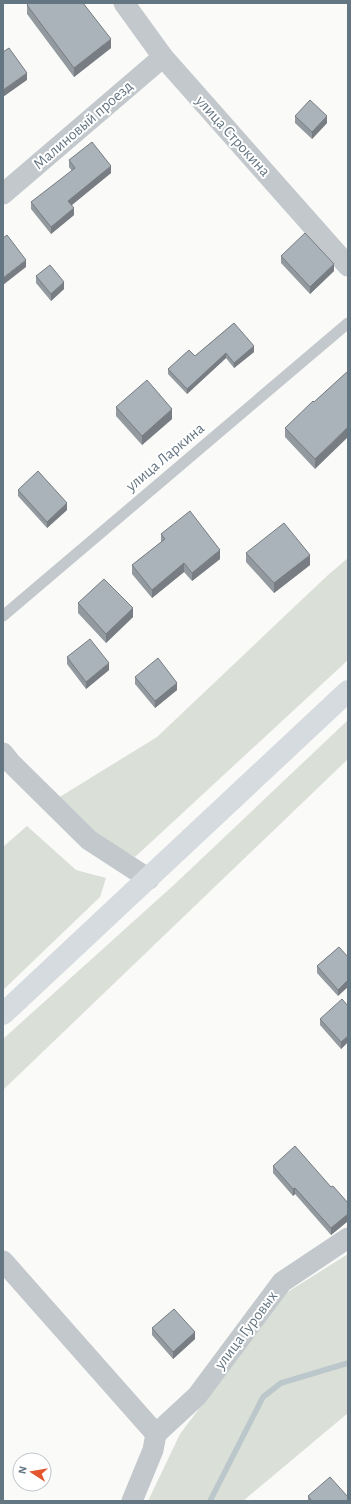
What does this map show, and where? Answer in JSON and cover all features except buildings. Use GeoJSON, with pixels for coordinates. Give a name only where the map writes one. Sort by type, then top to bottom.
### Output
{"type":"FeatureCollection","features":[{"type":"Feature","properties":{"kind":"highway"},"geometry":{"type":"LineString","coordinates":[[3,1014],[348,691]]}},
{"type":"Feature","properties":{"kind":"street","name":"улица Строкина"},"geometry":{"type":"LineString","coordinates":[[124,3],[163,57],[348,266]]}},
{"type":"Feature","properties":{"kind":"street","name":"Малиновый проезд"},"geometry":{"type":"LineString","coordinates":[[3,194],[163,57]]}},
{"type":"Feature","properties":{"kind":"street"},"geometry":{"type":"LineString","coordinates":[[3,754],[89,840],[149,878]]}},
{"type":"Feature","properties":{"kind":"street","name":"улица Гуровых"},"geometry":{"type":"LineString","coordinates":[[156,1434],[197,1396],[282,1282],[348,1238]]}},
{"type":"Feature","properties":{"kind":"street"},"geometry":{"type":"LineString","coordinates":[[3,1262],[156,1434],[153,1450],[132,1501]]}},
{"type":"Feature","properties":{"kind":"lane","name":"улица Ларкина"},"geometry":{"type":"LineString","coordinates":[[3,616],[348,323]]}},
{"type":"Feature","properties":{"kind":"shaded area"},"geometry":{"type":"Polygon","coordinates":[[[348,558],[348,660],[135,857],[95,836],[58,798],[157,737],[328,575],[348,558]]]}},
{"type":"Feature","properties":{"kind":"shaded area"},"geometry":{"type":"Polygon","coordinates":[[[348,720],[348,759],[3,1090],[3,1039],[176,883],[348,720]]]}},
{"type":"Feature","properties":{"kind":"shaded area"},"geometry":{"type":"Polygon","coordinates":[[[27,826],[76,870],[106,878],[100,897],[3,990],[3,847],[27,826]]]}},
{"type":"Feature","properties":{"kind":"shaded area"},"geometry":{"type":"Polygon","coordinates":[[[348,1254],[348,1413],[243,1501],[148,1501],[180,1434],[286,1293],[348,1254]]]}},
{"type":"Feature","properties":{"kind":"waterway"},"geometry":{"type":"LineString","coordinates":[[210,1501],[263,1397],[281,1383],[348,1363]]}}]}
